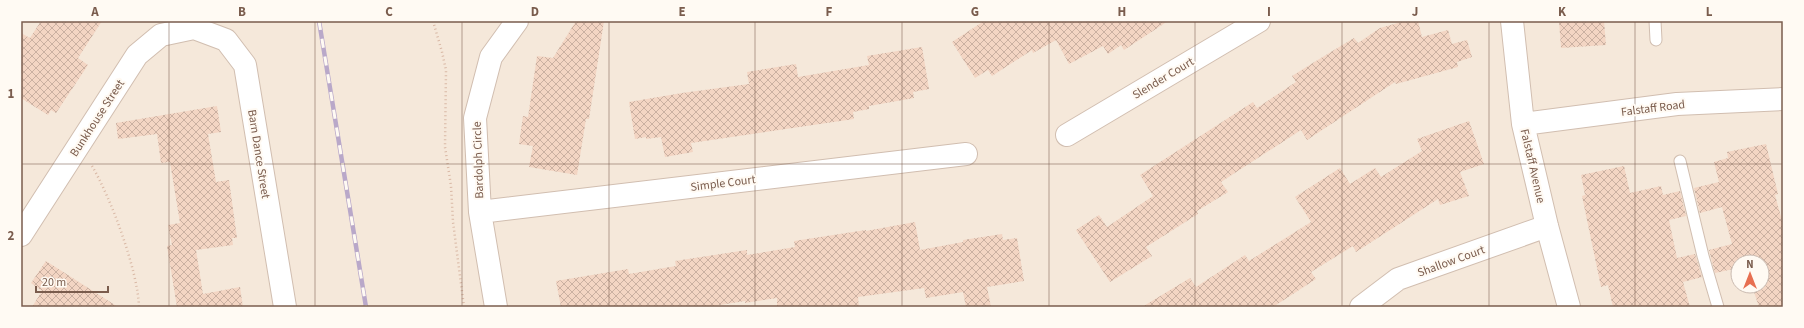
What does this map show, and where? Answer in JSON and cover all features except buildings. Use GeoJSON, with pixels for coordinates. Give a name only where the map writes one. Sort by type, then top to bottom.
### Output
{"type":"FeatureCollection","features":[{"type":"Feature","properties":{"kind":"street","name":"Bardolph Circle"},"geometry":{"type":"LineString","coordinates":[[496,307],[480,212],[475,118],[491,57],[516,21]]}},
{"type":"Feature","properties":{"kind":"street","name":"Slender Court"},"geometry":{"type":"LineString","coordinates":[[1067,135],[1259,21]]}},
{"type":"Feature","properties":{"kind":"street","name":"Falstaff Avenue"},"geometry":{"type":"LineString","coordinates":[[1512,21],[1523,124],[1547,226],[1570,307]]}},
{"type":"Feature","properties":{"kind":"street","name":"Bunkhouse Street"},"geometry":{"type":"LineString","coordinates":[[21,235],[137,55],[161,34],[194,28]]}},
{"type":"Feature","properties":{"kind":"street","name":"Barn Dance Street"},"geometry":{"type":"LineString","coordinates":[[194,28],[226,40],[245,65],[285,307]]}},
{"type":"Feature","properties":{"kind":"street","name":"Falstaff Road"},"geometry":{"type":"LineString","coordinates":[[1523,124],[1677,104],[1783,98]]}},
{"type":"Feature","properties":{"kind":"street","name":"Simple Court"},"geometry":{"type":"LineString","coordinates":[[480,212],[966,154]]}},
{"type":"Feature","properties":{"kind":"street","name":"Shallow Court"},"geometry":{"type":"LineString","coordinates":[[1361,307],[1398,280],[1547,226]]}},
{"type":"Feature","properties":{"kind":"lane"},"geometry":{"type":"LineString","coordinates":[[1655,21],[1656,40]]}},
{"type":"Feature","properties":{"kind":"lane"},"geometry":{"type":"LineString","coordinates":[[1680,161],[1703,256],[1718,307]]}},
{"type":"Feature","properties":{"kind":"path"},"geometry":{"type":"LineString","coordinates":[[433,21],[446,70],[445,147],[451,186],[453,222],[464,307]]}},
{"type":"Feature","properties":{"kind":"path"},"geometry":{"type":"LineString","coordinates":[[79,145],[95,171],[114,215],[134,274],[139,295],[139,307]]}},
{"type":"Feature","properties":{"kind":"shaded area"},"geometry":{"type":"Polygon","coordinates":[[[21,21],[1783,21],[1783,307],[21,307],[21,21]]]}},
{"type":"Feature","properties":{"kind":"railway"},"geometry":{"type":"LineString","coordinates":[[319,21],[366,307]]}}]}
